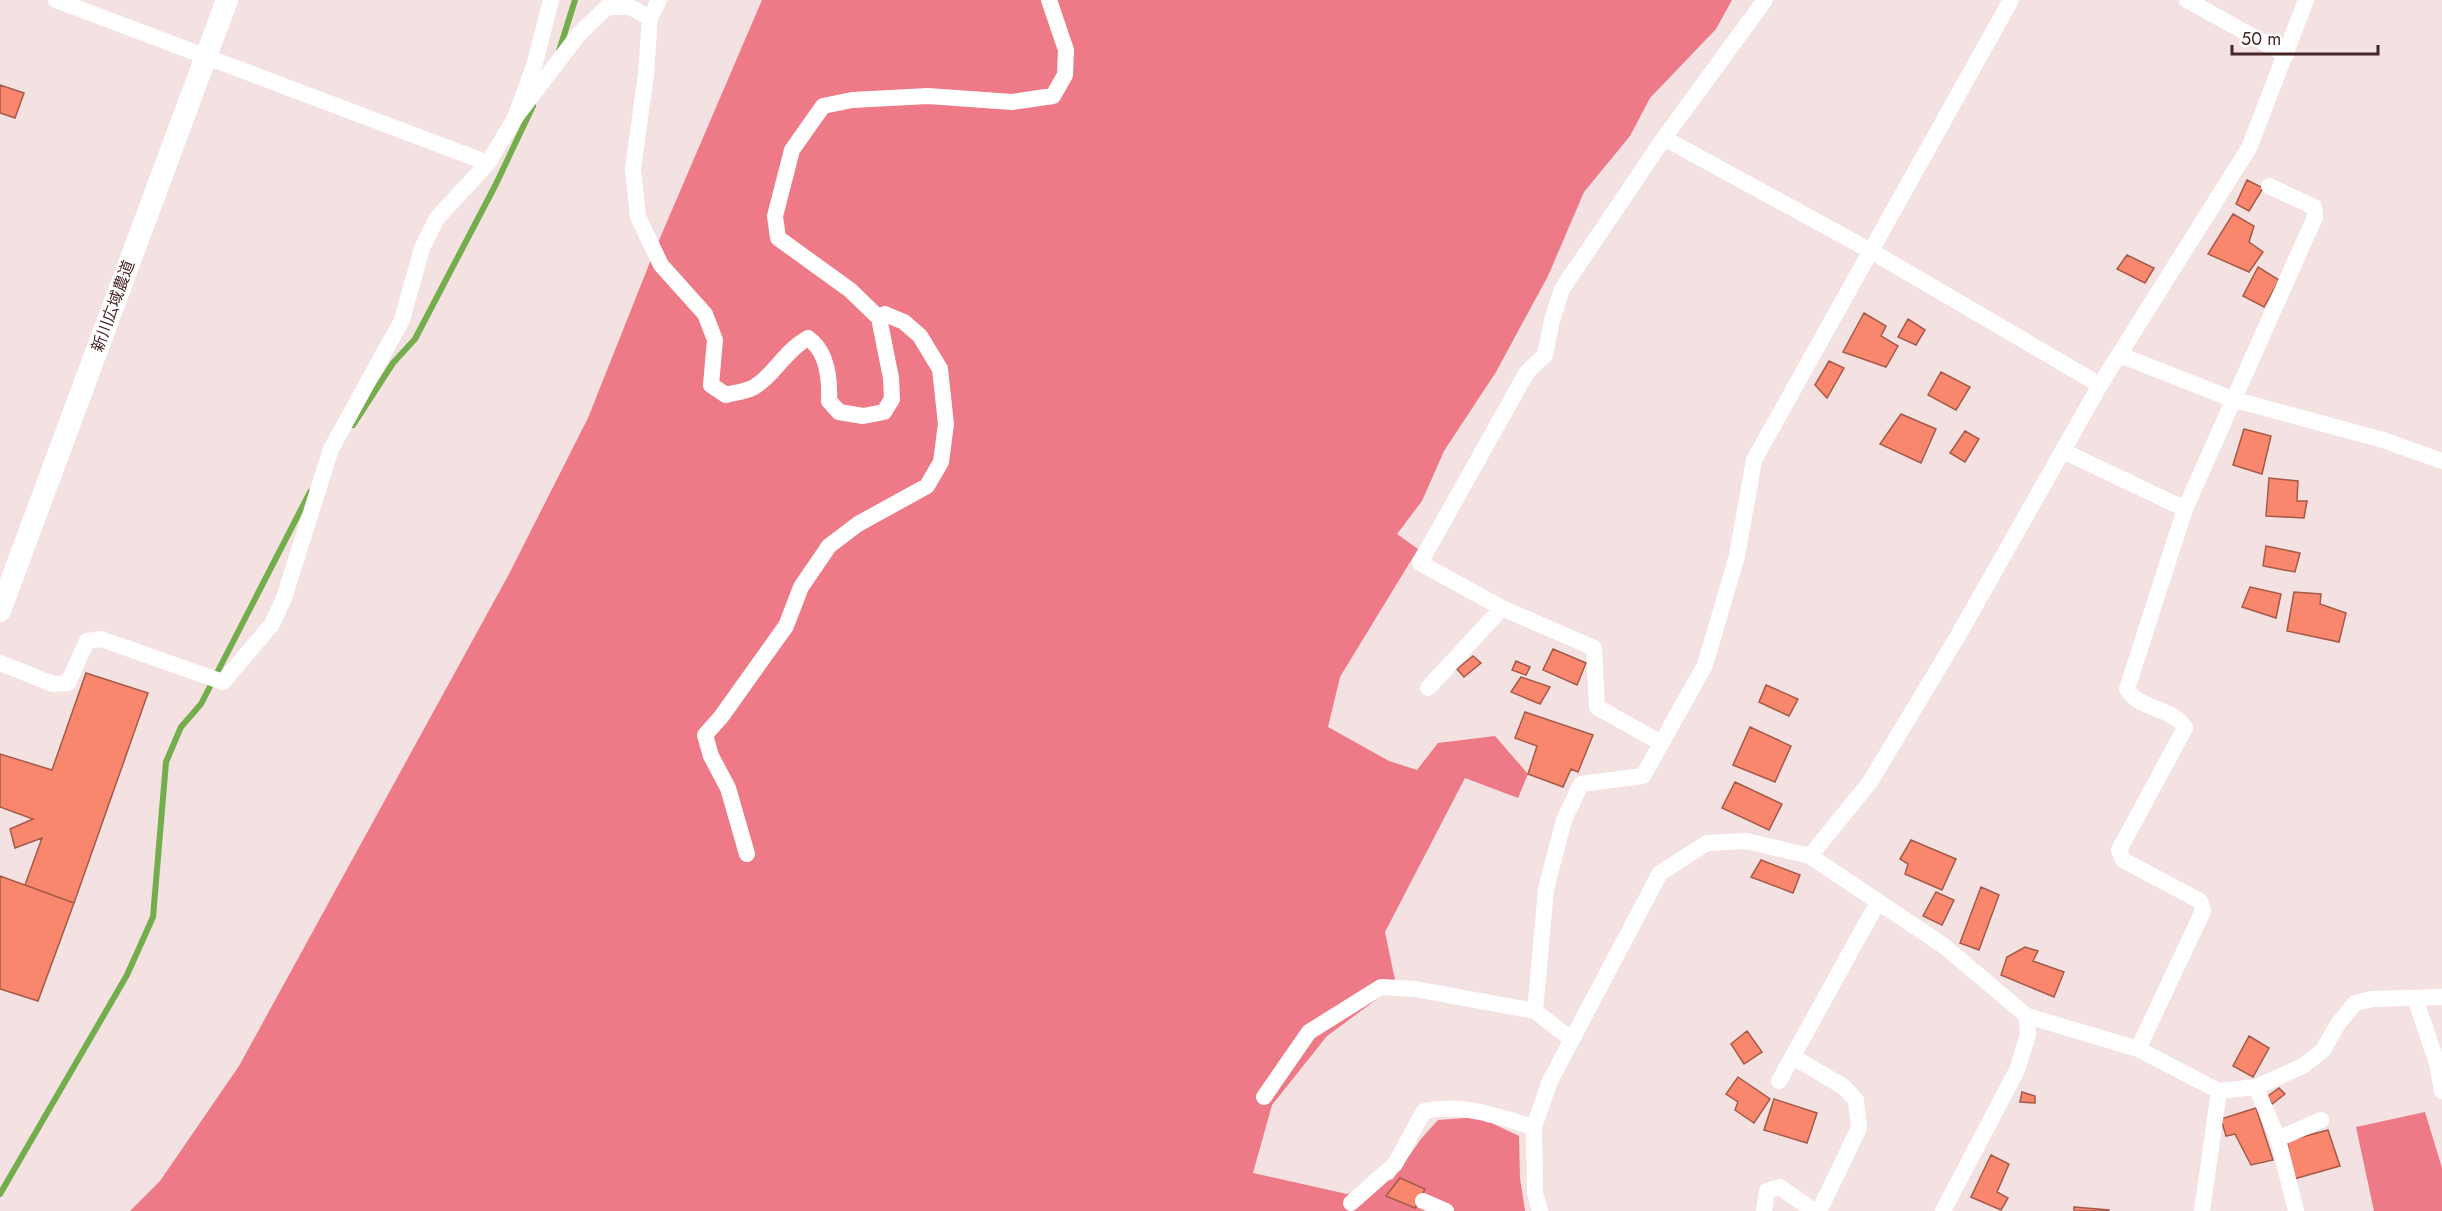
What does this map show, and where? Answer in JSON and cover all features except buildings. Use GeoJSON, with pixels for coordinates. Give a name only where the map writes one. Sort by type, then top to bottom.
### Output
{"type":"FeatureCollection","features":[{"type":"Feature","properties":{"kind":"street"},"geometry":{"type":"LineString","coordinates":[[56,0],[488,163]]}},
{"type":"Feature","properties":{"kind":"street","name":"新川広域農道"},"geometry":{"type":"LineString","coordinates":[[0,611],[227,0]]}},
{"type":"Feature","properties":{"kind":"street"},"geometry":{"type":"LineString","coordinates":[[515,118],[535,63],[551,0]]}},
{"type":"Feature","properties":{"kind":"street"},"geometry":{"type":"LineString","coordinates":[[659,0],[650,18],[646,74],[633,169],[638,217],[661,265],[705,314],[715,340],[711,385],[726,395],[751,389],[776,367],[792,346],[808,338],[819,345],[830,382],[830,401],[839,412],[863,416],[884,412],[892,399],[891,378],[879,318],[850,290],[778,238],[775,216],[792,150],[823,106],[843,102],[928,96],[1012,102],[1053,96],[1065,75],[1066,50],[1049,0]]}},
{"type":"Feature","properties":{"kind":"street"},"geometry":{"type":"LineString","coordinates":[[1661,743],[1597,707],[1594,648],[1502,608],[1420,563],[1527,372],[1545,355],[1552,320],[1562,289],[1664,138],[1765,0]]}},
{"type":"Feature","properties":{"kind":"street"},"geometry":{"type":"LineString","coordinates":[[1535,1011],[1546,889],[1564,820],[1581,784],[1643,776],[1705,665],[1737,556],[1754,460],[2011,0]]}},
{"type":"Feature","properties":{"kind":"street"},"geometry":{"type":"LineString","coordinates":[[2187,0],[2286,55]]}},
{"type":"Feature","properties":{"kind":"street"},"geometry":{"type":"LineString","coordinates":[[1810,856],[1870,782],[1959,634],[2100,385],[2249,148],[2306,0]]}},
{"type":"Feature","properties":{"kind":"street"},"geometry":{"type":"LineString","coordinates":[[0,663],[54,684],[69,683],[87,641],[101,639],[223,682],[272,624],[284,598],[331,449],[402,320],[422,248],[437,218],[488,163],[515,118],[579,34],[607,7],[630,7],[650,18]]}},
{"type":"Feature","properties":{"kind":"street"},"geometry":{"type":"LineString","coordinates":[[1664,138],[1871,251],[2100,385]]}},
{"type":"Feature","properties":{"kind":"street"},"geometry":{"type":"LineString","coordinates":[[2138,1049],[2203,911],[2200,901],[2123,860],[2119,849],[2185,728],[2180,720],[2132,697],[2127,689],[2185,509],[2232,399],[2315,218],[2314,207],[2269,186]]}},
{"type":"Feature","properties":{"kind":"street"},"geometry":{"type":"LineString","coordinates":[[747,854],[728,788],[711,756],[705,735],[721,717],[786,626],[801,587],[829,546],[858,524],[927,486],[941,462],[946,424],[940,369],[920,336],[904,321],[885,314],[879,318]]}},
{"type":"Feature","properties":{"kind":"street"},"geometry":{"type":"LineString","coordinates":[[2120,355],[2232,399],[2383,440],[2442,461]]}},
{"type":"Feature","properties":{"kind":"street"},"geometry":{"type":"LineString","coordinates":[[2063,451],[2185,509]]}},
{"type":"Feature","properties":{"kind":"street"},"geometry":{"type":"LineString","coordinates":[[1428,688],[1502,608]]}},
{"type":"Feature","properties":{"kind":"street"},"geometry":{"type":"LineString","coordinates":[[1540,1211],[1535,1193],[1534,1127],[1550,1080],[1660,873],[1707,843],[1746,841],[1810,856],[1944,946],[2026,1016],[2138,1049],[2219,1091],[2256,1087],[2303,1066],[2323,1050],[2338,1024],[2355,1003],[2372,999],[2442,997]]}},
{"type":"Feature","properties":{"kind":"street"},"geometry":{"type":"LineString","coordinates":[[1779,1081],[1878,902]]}},
{"type":"Feature","properties":{"kind":"street"},"geometry":{"type":"LineString","coordinates":[[1264,1097],[1309,1032],[1381,987],[1415,989],[1535,1011],[1572,1040]]}},
{"type":"Feature","properties":{"kind":"street"},"geometry":{"type":"LineString","coordinates":[[2415,998],[2437,1063],[2442,1092]]}},
{"type":"Feature","properties":{"kind":"street"},"geometry":{"type":"LineString","coordinates":[[1943,1211],[2017,1070],[2028,1035],[2026,1016]]}},
{"type":"Feature","properties":{"kind":"street"},"geometry":{"type":"LineString","coordinates":[[1764,1211],[1767,1191],[1780,1187],[1811,1209],[1821,1207],[1859,1128],[1856,1100],[1844,1086],[1792,1057]]}},
{"type":"Feature","properties":{"kind":"street"},"geometry":{"type":"LineString","coordinates":[[2256,1087],[2278,1138],[2296,1211]]}},
{"type":"Feature","properties":{"kind":"street"},"geometry":{"type":"LineString","coordinates":[[2202,1211],[2219,1091]]}},
{"type":"Feature","properties":{"kind":"street"},"geometry":{"type":"LineString","coordinates":[[1351,1203],[1395,1164],[1424,1111],[1447,1107],[1476,1110],[1534,1127]]}},
{"type":"Feature","properties":{"kind":"street"},"geometry":{"type":"LineString","coordinates":[[2278,1138],[2321,1120]]}},
{"type":"Feature","properties":{"kind":"street"},"geometry":{"type":"LineString","coordinates":[[1423,1201],[1446,1211]]}},
{"type":"Feature","properties":{"kind":"shaded area"},"geometry":{"type":"Polygon","coordinates":[[[762,0],[1732,0],[1716,29],[1650,98],[1630,136],[1584,192],[1548,276],[1496,372],[1444,451],[1422,501],[1397,534],[1418,549],[1340,677],[1328,727],[1389,761],[1417,770],[1438,743],[1495,736],[1528,774],[1518,798],[1465,778],[1385,932],[1396,985],[1327,1036],[1272,1105],[1253,1173],[1347,1194],[1393,1179],[1421,1139],[1438,1120],[1479,1117],[1519,1136],[1520,1178],[1525,1211],[130,1211],[160,1181],[239,1066],[509,574],[588,418],[654,252],[762,0]]]}},
{"type":"Feature","properties":{"kind":"shaded area"},"geometry":{"type":"Polygon","coordinates":[[[2425,1112],[2442,1168],[2442,1211],[2374,1211],[2356,1127],[2425,1112]]]}},
{"type":"Feature","properties":{"kind":"waterway"},"geometry":{"type":"LineString","coordinates":[[559,51],[575,0]]}},
{"type":"Feature","properties":{"kind":"waterway"},"geometry":{"type":"LineString","coordinates":[[353,425],[393,363],[415,339],[495,186],[533,106]]}},
{"type":"Feature","properties":{"kind":"waterway"},"geometry":{"type":"LineString","coordinates":[[0,1194],[127,975],[153,917],[166,762],[181,727],[201,704],[310,492]]}}]}
